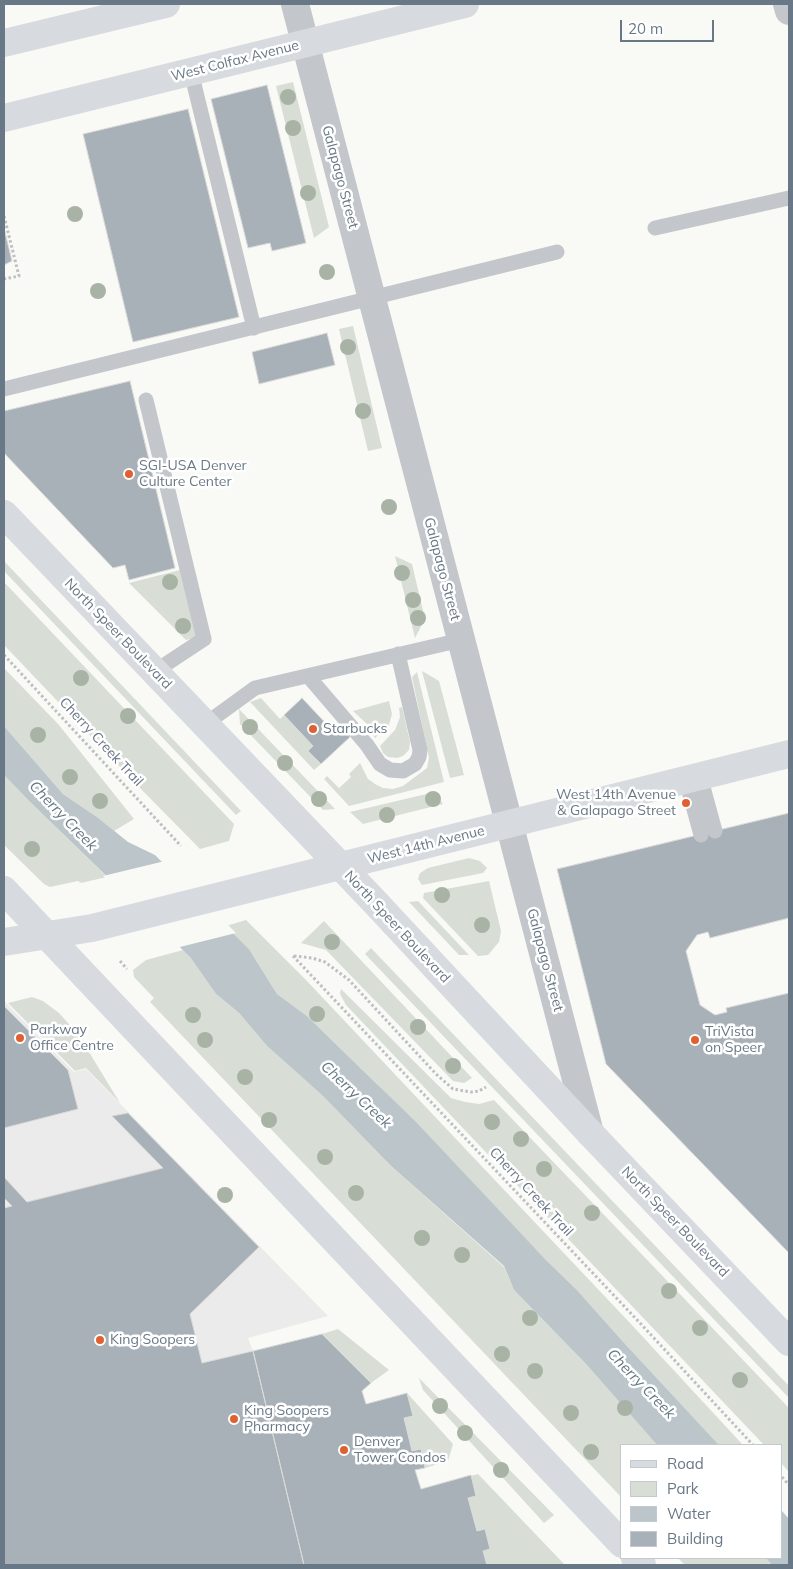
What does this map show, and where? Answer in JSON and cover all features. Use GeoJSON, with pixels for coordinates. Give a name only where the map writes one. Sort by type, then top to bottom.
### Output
{"type":"FeatureCollection","features":[{"type":"Feature","properties":{"kind":"main road"},"geometry":{"type":"LineString","coordinates":[[4,43],[166,4]]}},
{"type":"Feature","properties":{"kind":"main road","name":"West Colfax Avenue"},"geometry":{"type":"LineString","coordinates":[[4,118],[465,4]]}},
{"type":"Feature","properties":{"kind":"main road","name":"North Speer Boulevard"},"geometry":{"type":"LineString","coordinates":[[4,514],[340,866],[789,1342]]}},
{"type":"Feature","properties":{"kind":"main road","name":"West 14th Avenue"},"geometry":{"type":"LineString","coordinates":[[4,942],[92,928],[789,754]]}},
{"type":"Feature","properties":{"kind":"main road"},"geometry":{"type":"LineString","coordinates":[[4,890],[620,1542]]}},
{"type":"Feature","properties":{"kind":"street","name":"Galapago Street"},"geometry":{"type":"LineString","coordinates":[[295,4],[590,1133]]}},
{"type":"Feature","properties":{"kind":"street"},"geometry":{"type":"LineString","coordinates":[[787,4],[789,11]]}},
{"type":"Feature","properties":{"kind":"lane"},"geometry":{"type":"LineString","coordinates":[[191,72],[254,328]]}},
{"type":"Feature","properties":{"kind":"lane"},"geometry":{"type":"LineString","coordinates":[[655,228],[789,198]]}},
{"type":"Feature","properties":{"kind":"lane"},"geometry":{"type":"LineString","coordinates":[[4,389],[557,252]]}},
{"type":"Feature","properties":{"kind":"lane"},"geometry":{"type":"LineString","coordinates":[[146,400],[204,640],[154,672]]}},
{"type":"Feature","properties":{"kind":"lane"},"geometry":{"type":"LineString","coordinates":[[204,724],[254,688],[461,640]]}},
{"type":"Feature","properties":{"kind":"lane"},"geometry":{"type":"LineString","coordinates":[[308,676],[367,744],[380,764],[390,770],[403,771],[415,764],[420,750],[398,654]]}},
{"type":"Feature","properties":{"kind":"lane"},"geometry":{"type":"LineString","coordinates":[[693,778],[708,833]]}},
{"type":"Feature","properties":{"kind":"path"},"geometry":{"type":"LineString","coordinates":[[4,216],[19,276],[4,279]]}},
{"type":"Feature","properties":{"kind":"path","name":"Cherry Creek Trail"},"geometry":{"type":"LineString","coordinates":[[4,655],[181,846]]}},
{"type":"Feature","properties":{"kind":"path","name":"Cherry Creek Trail"},"geometry":{"type":"LineString","coordinates":[[486,1087],[471,1092],[453,1089],[436,1074],[349,980],[325,962],[312,958],[293,956],[640,1323],[751,1444]]}},
{"type":"Feature","properties":{"kind":"path"},"geometry":{"type":"LineString","coordinates":[[120,961],[127,969]]}},
{"type":"Feature","properties":{"kind":"shaded area","name":"King Soopers"},"geometry":{"type":"Polygon","coordinates":[[[4,1001],[74,1072],[86,1069],[328,1316],[248,1338],[253,1351],[304,1565],[4,1565],[4,1001]]]}},
{"type":"Feature","properties":{"kind":"green space"},"geometry":{"type":"Polygon","coordinates":[[[293,82],[329,227],[314,238],[276,86],[293,82]]]}},
{"type":"Feature","properties":{"kind":"green space"},"geometry":{"type":"Polygon","coordinates":[[[353,326],[382,448],[368,451],[339,329],[353,326]]]}},
{"type":"Feature","properties":{"kind":"green space"},"geometry":{"type":"Polygon","coordinates":[[[395,556],[412,564],[425,619],[415,638],[395,556]]]}},
{"type":"Feature","properties":{"kind":"green space"},"geometry":{"type":"Polygon","coordinates":[[[4,561],[241,811],[236,815],[4,571],[4,561]]]}},
{"type":"Feature","properties":{"kind":"green space"},"geometry":{"type":"Polygon","coordinates":[[[180,570],[198,637],[186,640],[129,583],[180,570]]]}},
{"type":"Feature","properties":{"kind":"green space"},"geometry":{"type":"Polygon","coordinates":[[[4,582],[234,824],[229,841],[200,849],[4,645],[4,582]]]}},
{"type":"Feature","properties":{"kind":"green space"},"geometry":{"type":"Polygon","coordinates":[[[4,668],[59,725],[134,819],[114,831],[63,794],[4,726],[4,668]]]}},
{"type":"Feature","properties":{"kind":"green space"},"geometry":{"type":"Polygon","coordinates":[[[422,671],[439,681],[464,775],[450,778],[422,671]]]}},
{"type":"Feature","properties":{"kind":"green space"},"geometry":{"type":"Polygon","coordinates":[[[417,672],[444,782],[349,806],[324,779],[327,776],[339,788],[351,777],[349,774],[360,763],[368,779],[383,788],[393,789],[403,786],[427,768],[429,758],[412,677],[417,672]]]}},
{"type":"Feature","properties":{"kind":"green space"},"geometry":{"type":"Polygon","coordinates":[[[261,698],[280,719],[284,715],[313,746],[308,751],[321,764],[314,770],[250,702],[261,698]]]}},
{"type":"Feature","properties":{"kind":"green space"},"geometry":{"type":"Polygon","coordinates":[[[389,701],[392,714],[389,725],[375,738],[366,723],[353,711],[389,701]]]}},
{"type":"Feature","properties":{"kind":"green space"},"geometry":{"type":"Polygon","coordinates":[[[402,707],[410,742],[409,750],[403,756],[397,758],[388,757],[383,753],[380,746],[395,730],[400,717],[399,708],[402,707]]]}},
{"type":"Feature","properties":{"kind":"green space"},"geometry":{"type":"Polygon","coordinates":[[[239,709],[335,809],[323,810],[240,724],[239,709]]]}},
{"type":"Feature","properties":{"kind":"green space"},"geometry":{"type":"Polygon","coordinates":[[[4,775],[107,877],[50,887],[44,884],[4,845],[4,775]]]}},
{"type":"Feature","properties":{"kind":"green space"},"geometry":{"type":"Polygon","coordinates":[[[435,792],[443,804],[363,824],[350,812],[435,792]]]}},
{"type":"Feature","properties":{"kind":"green space"},"geometry":{"type":"Polygon","coordinates":[[[469,858],[480,861],[487,868],[483,873],[422,885],[418,879],[420,873],[428,868],[469,858]]]}},
{"type":"Feature","properties":{"kind":"green space"},"geometry":{"type":"Polygon","coordinates":[[[489,881],[501,931],[499,942],[488,955],[478,956],[423,898],[424,893],[489,881]]]}},
{"type":"Feature","properties":{"kind":"green space"},"geometry":{"type":"Polygon","coordinates":[[[418,901],[469,955],[459,955],[409,902],[418,901]]]}},
{"type":"Feature","properties":{"kind":"green space"},"geometry":{"type":"Polygon","coordinates":[[[246,920],[306,980],[742,1444],[718,1444],[576,1289],[375,1082],[307,1016],[277,994],[249,949],[226,926],[246,920]]]}},
{"type":"Feature","properties":{"kind":"green space"},"geometry":{"type":"Polygon","coordinates":[[[324,921],[472,1078],[464,1083],[453,1081],[326,950],[301,943],[324,921]]]}},
{"type":"Feature","properties":{"kind":"green space"},"geometry":{"type":"Polygon","coordinates":[[[371,948],[789,1386],[789,1398],[365,954],[371,948]]]}},
{"type":"Feature","properties":{"kind":"green space"},"geometry":{"type":"Polygon","coordinates":[[[183,950],[216,994],[239,1013],[267,1046],[323,1096],[390,1165],[504,1267],[514,1290],[586,1364],[656,1444],[620,1444],[620,1496],[150,1002],[154,998],[134,977],[133,970],[146,960],[183,950]]]}},
{"type":"Feature","properties":{"kind":"green space"},"geometry":{"type":"Polygon","coordinates":[[[341,989],[451,1098],[479,1104],[494,1100],[789,1408],[789,1472],[783,1465],[783,1444],[763,1444],[346,1005],[340,994],[341,989]]]}},
{"type":"Feature","properties":{"kind":"green space"},"geometry":{"type":"Polygon","coordinates":[[[32,997],[43,1001],[59,1013],[78,1034],[120,1103],[86,1068],[75,1071],[8,1003],[32,997]]]}},
{"type":"Feature","properties":{"kind":"green space"},"geometry":{"type":"Polygon","coordinates":[[[338,1329],[389,1370],[371,1383],[322,1334],[338,1329]]]}},
{"type":"Feature","properties":{"kind":"green space"},"geometry":{"type":"Polygon","coordinates":[[[419,1378],[554,1515],[544,1523],[423,1390],[419,1378]]]}},
{"type":"Feature","properties":{"kind":"green space"},"geometry":{"type":"Polygon","coordinates":[[[407,1393],[453,1444],[448,1461],[425,1468],[421,1449],[412,1451],[404,1418],[413,1415],[407,1393]]]}},
{"type":"Feature","properties":{"kind":"green space"},"geometry":{"type":"Polygon","coordinates":[[[478,1474],[565,1565],[487,1565],[468,1498],[476,1495],[471,1476],[478,1474]]]}},
{"type":"Feature","properties":{"kind":"green space"},"geometry":{"type":"Polygon","coordinates":[[[679,1559],[767,1559],[772,1565],[685,1565],[679,1559]]]}},
{"type":"Feature","properties":{"kind":"water","name":"Cherry Creek"},"geometry":{"type":"Polygon","coordinates":[[[4,726],[63,794],[97,817],[128,842],[155,855],[249,949],[277,994],[307,1016],[416,1122],[546,1260],[576,1289],[718,1444],[656,1444],[586,1364],[514,1290],[504,1266],[390,1165],[323,1096],[267,1046],[239,1013],[216,994],[190,957],[4,775],[4,726]]]}},
{"type":"Feature","properties":{"kind":"water"},"geometry":{"type":"Polygon","coordinates":[[[783,1512],[789,1519],[789,1565],[772,1565],[767,1559],[783,1559],[783,1512]]]}},
{"type":"Feature","properties":{"kind":"pier"},"geometry":{"type":"Polygon","coordinates":[[[165,861],[236,933],[176,948],[103,876],[165,861]]]}},
{"type":"Feature","properties":{"kind":"building"},"geometry":{"type":"Polygon","coordinates":[[[267,85],[306,243],[272,251],[270,243],[248,248],[211,99],[267,85]]]}},
{"type":"Feature","properties":{"kind":"building"},"geometry":{"type":"Polygon","coordinates":[[[188,109],[239,317],[133,342],[83,134],[188,109]]]}},
{"type":"Feature","properties":{"kind":"building"},"geometry":{"type":"Polygon","coordinates":[[[4,228],[12,261],[4,265],[4,228]]]}},
{"type":"Feature","properties":{"kind":"building"},"geometry":{"type":"Polygon","coordinates":[[[327,333],[335,365],[259,384],[252,352],[327,333]]]}},
{"type":"Feature","properties":{"kind":"building"},"geometry":{"type":"Polygon","coordinates":[[[130,381],[175,568],[129,580],[125,565],[113,568],[4,453],[4,411],[130,381]]]}},
{"type":"Feature","properties":{"kind":"building"},"geometry":{"type":"Polygon","coordinates":[[[302,698],[332,730],[338,724],[350,737],[321,764],[308,751],[313,746],[284,715],[302,698]]]}},
{"type":"Feature","properties":{"kind":"building","name":"TriVista on Speer"},"geometry":{"type":"Polygon","coordinates":[[[789,813],[789,918],[710,938],[708,932],[697,935],[686,951],[700,1005],[715,1015],[727,1012],[726,1008],[789,993],[789,1253],[606,1064],[557,869],[789,813]]]}},
{"type":"Feature","properties":{"kind":"building","name":"Parkway Office Centre"},"geometry":{"type":"Polygon","coordinates":[[[4,1006],[68,1070],[78,1109],[4,1128],[4,1006]]]}},
{"type":"Feature","properties":{"kind":"building","name":"King Soopers"},"geometry":{"type":"Polygon","coordinates":[[[128,1113],[259,1247],[190,1314],[202,1363],[253,1351],[304,1565],[4,1565],[4,1208],[12,1206],[4,1198],[4,1177],[27,1202],[163,1168],[112,1116],[128,1113]]]}},
{"type":"Feature","properties":{"kind":"building","name":"Denver Tower Condos"},"geometry":{"type":"Polygon","coordinates":[[[322,1334],[371,1383],[362,1391],[366,1404],[407,1393],[413,1416],[404,1418],[412,1451],[421,1449],[425,1468],[415,1470],[421,1489],[471,1475],[476,1496],[468,1498],[477,1531],[485,1529],[490,1549],[483,1551],[487,1565],[304,1565],[253,1351],[322,1334]]]}},
{"type":"Feature","properties":{"kind":"place","name":"SGI-USA Denver Culture Center"},"geometry":{"type":"Point","coordinates":[129,474]}},
{"type":"Feature","properties":{"kind":"place","name":"Starbucks"},"geometry":{"type":"Point","coordinates":[313,729]}},
{"type":"Feature","properties":{"kind":"place","name":"West 14th Avenue & Galapago Street"},"geometry":{"type":"Point","coordinates":[686,803]}},
{"type":"Feature","properties":{"kind":"place","name":"Parkway Office Centre"},"geometry":{"type":"Point","coordinates":[20,1038]}},
{"type":"Feature","properties":{"kind":"place","name":"TriVista on Speer"},"geometry":{"type":"Point","coordinates":[695,1040]}},
{"type":"Feature","properties":{"kind":"place","name":"King Soopers"},"geometry":{"type":"Point","coordinates":[100,1340]}},
{"type":"Feature","properties":{"kind":"place","name":"King Soopers Pharmacy"},"geometry":{"type":"Point","coordinates":[234,1419]}},
{"type":"Feature","properties":{"kind":"place","name":"Denver Tower Condos"},"geometry":{"type":"Point","coordinates":[344,1450]}}]}
